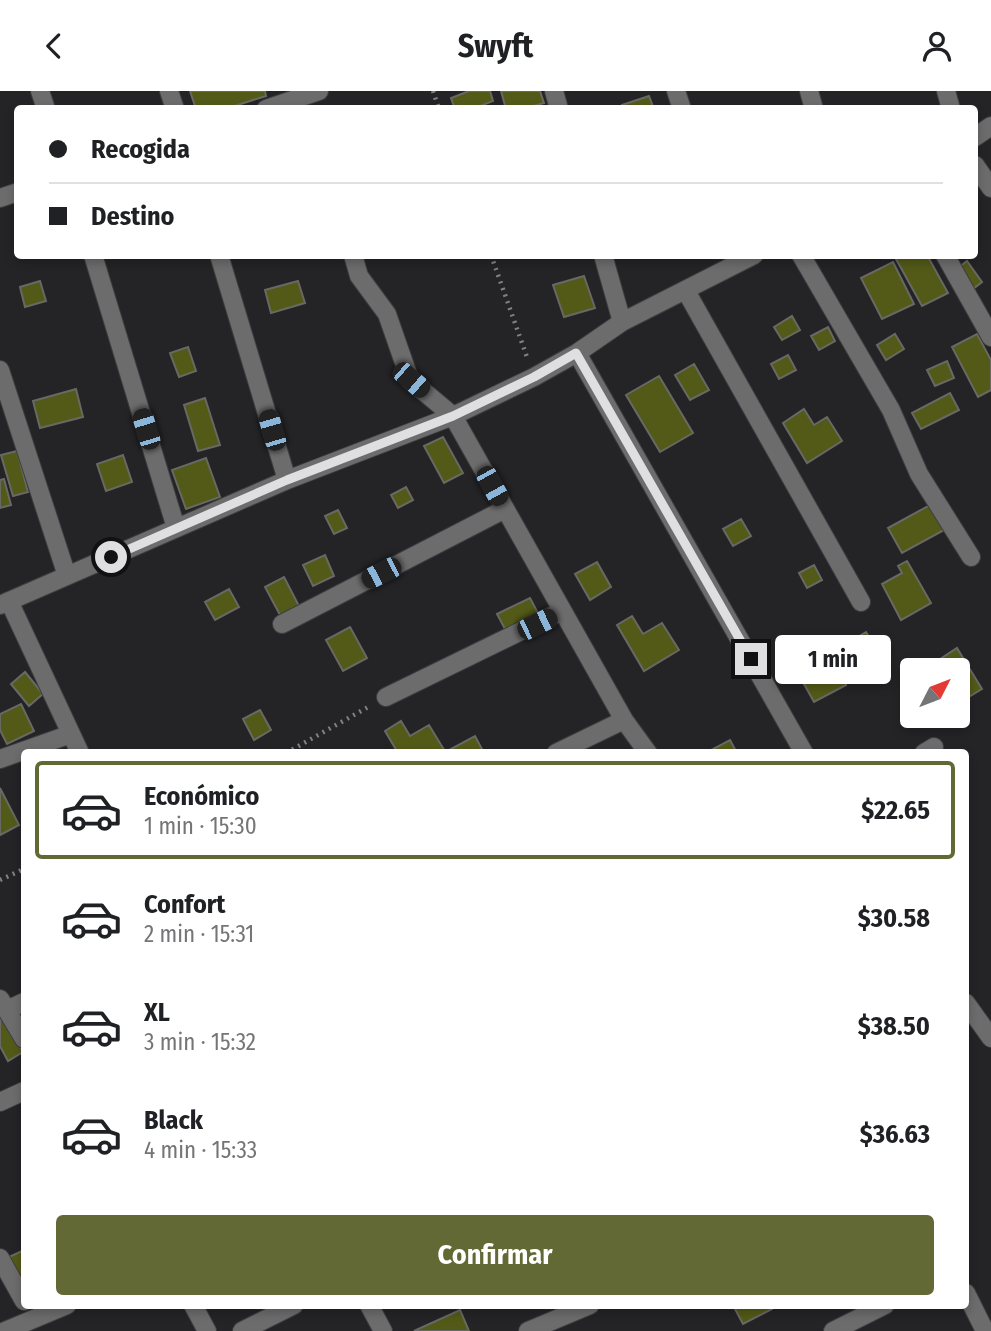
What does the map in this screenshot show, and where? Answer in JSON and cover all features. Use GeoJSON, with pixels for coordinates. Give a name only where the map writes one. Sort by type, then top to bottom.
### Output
{"type":"FeatureCollection","features":[{"type":"Feature","properties":{"kind":"street"},"geometry":{"type":"LineString","coordinates":[[279,105],[306,97]]}},
{"type":"Feature","properties":{"kind":"street"},"geometry":{"type":"LineString","coordinates":[[978,169],[991,188]]}},
{"type":"Feature","properties":{"kind":"street"},"geometry":{"type":"LineString","coordinates":[[94,259],[176,528]]}},
{"type":"Feature","properties":{"kind":"street"},"geometry":{"type":"LineString","coordinates":[[220,259],[287,480]]}},
{"type":"Feature","properties":{"kind":"street"},"geometry":{"type":"LineString","coordinates":[[354,259],[359,276],[387,314],[411,380],[453,416],[624,720],[645,749]]}},
{"type":"Feature","properties":{"kind":"street"},"geometry":{"type":"LineString","coordinates":[[604,259],[622,322]]}},
{"type":"Feature","properties":{"kind":"street"},"geometry":{"type":"LineString","coordinates":[[803,259],[891,411],[919,474],[971,557]]}},
{"type":"Feature","properties":{"kind":"street"},"geometry":{"type":"LineString","coordinates":[[948,259],[991,337]]}},
{"type":"Feature","properties":{"kind":"street"},"geometry":{"type":"LineString","coordinates":[[78,749],[5,603],[287,480],[453,416],[534,377],[622,322],[687,291],[734,260]]}},
{"type":"Feature","properties":{"kind":"street"},"geometry":{"type":"LineString","coordinates":[[687,291],[861,602]]}},
{"type":"Feature","properties":{"kind":"street"},"geometry":{"type":"LineString","coordinates":[[576,353],[802,749]]}},
{"type":"Feature","properties":{"kind":"street"},"geometry":{"type":"LineString","coordinates":[[0,370],[67,576]]}},
{"type":"Feature","properties":{"kind":"street"},"geometry":{"type":"LineString","coordinates":[[282,624],[505,509]]}},
{"type":"Feature","properties":{"kind":"street"},"geometry":{"type":"LineString","coordinates":[[386,697],[562,611]]}},
{"type":"Feature","properties":{"kind":"street"},"geometry":{"type":"LineString","coordinates":[[564,749],[624,720]]}},
{"type":"Feature","properties":{"kind":"street"},"geometry":{"type":"LineString","coordinates":[[28,749],[71,734]]}},
{"type":"Feature","properties":{"kind":"street"},"geometry":{"type":"LineString","coordinates":[[0,759],[21,752]]}},
{"type":"Feature","properties":{"kind":"street"},"geometry":{"type":"LineString","coordinates":[[21,1002],[3,1005],[21,1034]]}},
{"type":"Feature","properties":{"kind":"street"},"geometry":{"type":"LineString","coordinates":[[969,1007],[991,1038]]}},
{"type":"Feature","properties":{"kind":"street"},"geometry":{"type":"LineString","coordinates":[[0,1101],[21,1092]]}},
{"type":"Feature","properties":{"kind":"street"},"geometry":{"type":"LineString","coordinates":[[0,1258],[21,1296]]}},
{"type":"Feature","properties":{"kind":"street"},"geometry":{"type":"LineString","coordinates":[[969,1299],[985,1331]]}},
{"type":"Feature","properties":{"kind":"street"},"geometry":{"type":"LineString","coordinates":[[195,1309],[207,1331]]}},
{"type":"Feature","properties":{"kind":"street"},"geometry":{"type":"LineString","coordinates":[[242,1331],[286,1309]]}},
{"type":"Feature","properties":{"kind":"street"},"geometry":{"type":"LineString","coordinates":[[371,1309],[383,1331]]}},
{"type":"Feature","properties":{"kind":"street"},"geometry":{"type":"LineString","coordinates":[[528,1331],[580,1309]]}},
{"type":"Feature","properties":{"kind":"street"},"geometry":{"type":"LineString","coordinates":[[833,1331],[877,1309]]}},
{"type":"Feature","properties":{"kind":"street"},"geometry":{"type":"LineString","coordinates":[[5,1331],[31,1312]]}},
{"type":"Feature","properties":{"kind":"path"},"geometry":{"type":"LineString","coordinates":[[492,259],[534,377]]}},
{"type":"Feature","properties":{"kind":"path"},"geometry":{"type":"LineString","coordinates":[[293,749],[386,697]]}},
{"type":"Feature","properties":{"kind":"path"},"geometry":{"type":"LineString","coordinates":[[0,880],[21,870]]}},
{"type":"Feature","properties":{"kind":"building"},"geometry":{"type":"Polygon","coordinates":[[[190,91],[265,91],[266,96],[238,105],[195,105],[190,91]]]}},
{"type":"Feature","properties":{"kind":"building"},"geometry":{"type":"Polygon","coordinates":[[[469,91],[490,91],[493,101],[483,105],[454,105],[451,98],[469,91]]]}},
{"type":"Feature","properties":{"kind":"building"},"geometry":{"type":"Polygon","coordinates":[[[501,91],[540,91],[544,103],[537,105],[505,105],[501,91]]]}},
{"type":"Feature","properties":{"kind":"building"},"geometry":{"type":"Polygon","coordinates":[[[649,96],[652,105],[622,105],[649,96]]]}},
{"type":"Feature","properties":{"kind":"building"},"geometry":{"type":"Polygon","coordinates":[[[896,259],[929,259],[948,293],[922,306],[896,259]]]}},
{"type":"Feature","properties":{"kind":"building"},"geometry":{"type":"Polygon","coordinates":[[[967,261],[982,282],[973,289],[958,268],[967,261]]]}},
{"type":"Feature","properties":{"kind":"building"},"geometry":{"type":"Polygon","coordinates":[[[893,262],[914,304],[882,319],[861,278],[893,262]]]}},
{"type":"Feature","properties":{"kind":"building"},"geometry":{"type":"Polygon","coordinates":[[[584,276],[595,308],[564,317],[553,285],[584,276]]]}},
{"type":"Feature","properties":{"kind":"building"},"geometry":{"type":"Polygon","coordinates":[[[40,281],[46,301],[25,307],[20,287],[40,281]]]}},
{"type":"Feature","properties":{"kind":"building"},"geometry":{"type":"Polygon","coordinates":[[[298,281],[305,303],[271,313],[265,290],[298,281]]]}},
{"type":"Feature","properties":{"kind":"building"},"geometry":{"type":"Polygon","coordinates":[[[792,316],[800,330],[782,340],[774,327],[792,316]]]}},
{"type":"Feature","properties":{"kind":"building"},"geometry":{"type":"Polygon","coordinates":[[[828,327],[835,341],[819,350],[811,336],[828,327]]]}},
{"type":"Feature","properties":{"kind":"building"},"geometry":{"type":"Polygon","coordinates":[[[895,334],[904,349],[886,360],[877,345],[895,334]]]}},
{"type":"Feature","properties":{"kind":"building"},"geometry":{"type":"Polygon","coordinates":[[[977,334],[991,360],[991,390],[978,397],[952,347],[977,334]]]}},
{"type":"Feature","properties":{"kind":"building"},"geometry":{"type":"Polygon","coordinates":[[[188,347],[196,371],[179,377],[170,353],[188,347]]]}},
{"type":"Feature","properties":{"kind":"building"},"geometry":{"type":"Polygon","coordinates":[[[788,355],[796,370],[779,379],[771,364],[788,355]]]}},
{"type":"Feature","properties":{"kind":"building"},"geometry":{"type":"Polygon","coordinates":[[[947,361],[954,378],[935,386],[927,370],[947,361]]]}},
{"type":"Feature","properties":{"kind":"building"},"geometry":{"type":"Polygon","coordinates":[[[694,364],[709,390],[690,400],[675,375],[694,364]]]}},
{"type":"Feature","properties":{"kind":"building"},"geometry":{"type":"Polygon","coordinates":[[[659,376],[693,433],[660,452],[626,395],[659,376]]]}},
{"type":"Feature","properties":{"kind":"building"},"geometry":{"type":"Polygon","coordinates":[[[76,389],[83,417],[40,428],[33,401],[76,389]]]}},
{"type":"Feature","properties":{"kind":"building"},"geometry":{"type":"Polygon","coordinates":[[[950,393],[959,410],[921,429],[912,413],[950,393]]]}},
{"type":"Feature","properties":{"kind":"building"},"geometry":{"type":"Polygon","coordinates":[[[205,398],[220,445],[198,451],[184,405],[205,398]]]}},
{"type":"Feature","properties":{"kind":"building"},"geometry":{"type":"Polygon","coordinates":[[[804,409],[814,425],[827,417],[842,441],[807,463],[783,423],[804,409]]]}},
{"type":"Feature","properties":{"kind":"building"},"geometry":{"type":"Polygon","coordinates":[[[443,437],[463,473],[444,483],[424,446],[443,437]]]}},
{"type":"Feature","properties":{"kind":"building"},"geometry":{"type":"Polygon","coordinates":[[[17,451],[28,492],[13,496],[1,455],[17,451]]]}},
{"type":"Feature","properties":{"kind":"building"},"geometry":{"type":"Polygon","coordinates":[[[123,455],[132,482],[106,491],[97,464],[123,455]]]}},
{"type":"Feature","properties":{"kind":"building"},"geometry":{"type":"Polygon","coordinates":[[[206,458],[220,497],[186,509],[172,470],[206,458]]]}},
{"type":"Feature","properties":{"kind":"building"},"geometry":{"type":"Polygon","coordinates":[[[4,479],[11,505],[0,508],[0,480],[4,479]]]}},
{"type":"Feature","properties":{"kind":"building"},"geometry":{"type":"Polygon","coordinates":[[[406,487],[413,500],[398,508],[391,495],[406,487]]]}},
{"type":"Feature","properties":{"kind":"building"},"geometry":{"type":"Polygon","coordinates":[[[930,505],[944,530],[902,553],[888,528],[930,505]]]}},
{"type":"Feature","properties":{"kind":"building"},"geometry":{"type":"Polygon","coordinates":[[[338,510],[347,528],[334,534],[325,516],[338,510]]]}},
{"type":"Feature","properties":{"kind":"building"},"geometry":{"type":"Polygon","coordinates":[[[741,519],[751,536],[733,546],[723,529],[741,519]]]}},
{"type":"Feature","properties":{"kind":"building"},"geometry":{"type":"Polygon","coordinates":[[[325,555],[334,576],[313,586],[303,565],[325,555]]]}},
{"type":"Feature","properties":{"kind":"building"},"geometry":{"type":"Polygon","coordinates":[[[907,561],[931,603],[901,620],[882,584],[902,573],[898,566],[907,561]]]}},
{"type":"Feature","properties":{"kind":"building"},"geometry":{"type":"Polygon","coordinates":[[[597,562],[611,587],[590,600],[575,574],[597,562]]]}},
{"type":"Feature","properties":{"kind":"building"},"geometry":{"type":"Polygon","coordinates":[[[814,565],[822,580],[807,588],[799,573],[814,565]]]}},
{"type":"Feature","properties":{"kind":"building"},"geometry":{"type":"Polygon","coordinates":[[[284,577],[299,606],[280,615],[265,587],[284,577]]]}},
{"type":"Feature","properties":{"kind":"building"},"geometry":{"type":"Polygon","coordinates":[[[229,589],[239,607],[215,620],[205,602],[229,589]]]}},
{"type":"Feature","properties":{"kind":"building"},"geometry":{"type":"Polygon","coordinates":[[[530,598],[539,615],[506,631],[497,614],[530,598]]]}},
{"type":"Feature","properties":{"kind":"building"},"geometry":{"type":"Polygon","coordinates":[[[632,616],[643,634],[662,623],[679,650],[644,671],[617,625],[632,616]]]}},
{"type":"Feature","properties":{"kind":"building"},"geometry":{"type":"Polygon","coordinates":[[[350,627],[367,658],[343,671],[326,640],[350,627]]]}},
{"type":"Feature","properties":{"kind":"building"},"geometry":{"type":"Polygon","coordinates":[[[866,632],[880,655],[849,672],[836,650],[866,632]]]}},
{"type":"Feature","properties":{"kind":"building"},"geometry":{"type":"Polygon","coordinates":[[[957,648],[963,658],[942,658],[957,648]]]}},
{"type":"Feature","properties":{"kind":"building"},"geometry":{"type":"Polygon","coordinates":[[[832,660],[846,685],[814,702],[800,677],[832,660]]]}},
{"type":"Feature","properties":{"kind":"building"},"geometry":{"type":"Polygon","coordinates":[[[970,669],[982,689],[970,696],[970,669]]]}},
{"type":"Feature","properties":{"kind":"building"},"geometry":{"type":"Polygon","coordinates":[[[25,672],[43,694],[29,706],[11,684],[25,672]]]}},
{"type":"Feature","properties":{"kind":"building"},"geometry":{"type":"Polygon","coordinates":[[[21,704],[34,731],[7,744],[0,730],[0,714],[21,704]]]}},
{"type":"Feature","properties":{"kind":"building"},"geometry":{"type":"Polygon","coordinates":[[[260,710],[271,730],[254,740],[243,719],[260,710]]]}},
{"type":"Feature","properties":{"kind":"building"},"geometry":{"type":"Polygon","coordinates":[[[401,721],[410,736],[429,725],[444,749],[396,749],[385,731],[401,721]]]}},
{"type":"Feature","properties":{"kind":"building"},"geometry":{"type":"Polygon","coordinates":[[[475,736],[482,749],[451,749],[475,736]]]}},
{"type":"Feature","properties":{"kind":"building"},"geometry":{"type":"Polygon","coordinates":[[[730,740],[735,749],[713,749],[730,740]]]}},
{"type":"Feature","properties":{"kind":"building"},"geometry":{"type":"Polygon","coordinates":[[[0,788],[19,825],[0,835],[0,788]]]}},
{"type":"Feature","properties":{"kind":"building"},"geometry":{"type":"Polygon","coordinates":[[[0,1009],[21,1048],[21,1053],[8,1061],[0,1046],[0,1009]]]}},
{"type":"Feature","properties":{"kind":"building"},"geometry":{"type":"Polygon","coordinates":[[[21,1251],[21,1285],[9,1257],[21,1251]]]}},
{"type":"Feature","properties":{"kind":"building"},"geometry":{"type":"Polygon","coordinates":[[[735,1309],[772,1309],[743,1324],[735,1309]]]}},
{"type":"Feature","properties":{"kind":"building"},"geometry":{"type":"Polygon","coordinates":[[[460,1310],[469,1331],[414,1331],[460,1310]]]}},
{"type":"Feature","properties":{"kind":"route"},"geometry":{"type":"LineString","coordinates":[[111,557],[287,480],[453,416],[534,377],[576,353],[751,659]]}}]}
